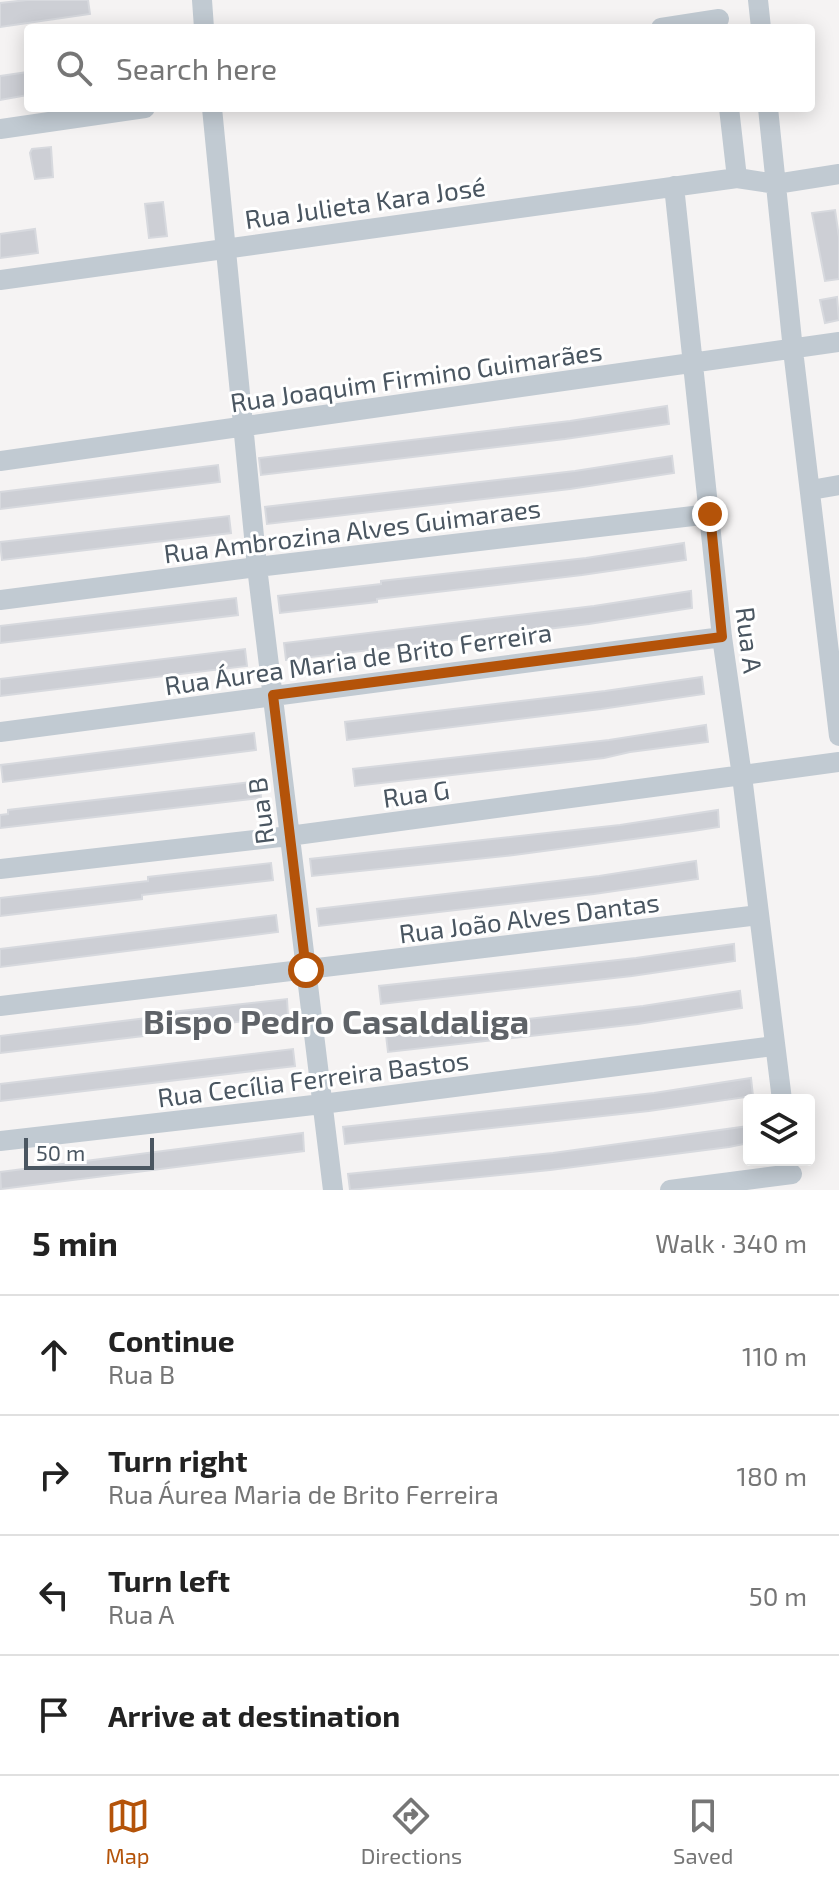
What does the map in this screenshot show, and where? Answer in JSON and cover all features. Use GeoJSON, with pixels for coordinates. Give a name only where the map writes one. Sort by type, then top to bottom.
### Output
{"type":"FeatureCollection","features":[{"type":"Feature","properties":{"kind":"street"},"geometry":{"type":"LineString","coordinates":[[202,0],[204,24]]}},
{"type":"Feature","properties":{"kind":"street"},"geometry":{"type":"LineString","coordinates":[[758,0],[761,24]]}},
{"type":"Feature","properties":{"kind":"street"},"geometry":{"type":"LineString","coordinates":[[680,24],[718,16]]}},
{"type":"Feature","properties":{"kind":"street"},"geometry":{"type":"LineString","coordinates":[[0,129],[117,112]]}},
{"type":"Feature","properties":{"kind":"street","name":"Rua B"},"geometry":{"type":"LineString","coordinates":[[212,112],[257,567],[333,1190]]}},
{"type":"Feature","properties":{"kind":"street"},"geometry":{"type":"LineString","coordinates":[[729,112],[737,178]]}},
{"type":"Feature","properties":{"kind":"street"},"geometry":{"type":"LineString","coordinates":[[768,112],[793,350],[832,623],[839,736]]}},
{"type":"Feature","properties":{"kind":"street","name":"Rua Julieta Kara José"},"geometry":{"type":"LineString","coordinates":[[0,280],[737,178],[776,184],[839,174]]}},
{"type":"Feature","properties":{"kind":"street","name":"Rua A"},"geometry":{"type":"LineString","coordinates":[[674,186],[722,637],[781,1094]]}},
{"type":"Feature","properties":{"kind":"street","name":"Rua Joaquim Firmino Guimarães"},"geometry":{"type":"LineString","coordinates":[[0,461],[839,342]]}},
{"type":"Feature","properties":{"kind":"street"},"geometry":{"type":"LineString","coordinates":[[811,490],[839,485]]}},
{"type":"Feature","properties":{"kind":"street","name":"Rua Ambrozina Alves Guimaraes"},"geometry":{"type":"LineString","coordinates":[[0,600],[710,514]]}},
{"type":"Feature","properties":{"kind":"street","name":"Rua Áurea Maria de Brito Ferreira"},"geometry":{"type":"LineString","coordinates":[[0,732],[722,637]]}},
{"type":"Feature","properties":{"kind":"street","name":"Rua G"},"geometry":{"type":"LineString","coordinates":[[0,869],[289,836],[839,762]]}},
{"type":"Feature","properties":{"kind":"street","name":"Rua João Alves Dantas"},"geometry":{"type":"LineString","coordinates":[[0,1006],[759,915]]}},
{"type":"Feature","properties":{"kind":"street","name":"Rua Cecília Ferreira Bastos"},"geometry":{"type":"LineString","coordinates":[[0,1141],[322,1104],[774,1046]]}},
{"type":"Feature","properties":{"kind":"street"},"geometry":{"type":"LineString","coordinates":[[670,1190],[792,1175]]}},
{"type":"Feature","properties":{"kind":"building"},"geometry":{"type":"Polygon","coordinates":[[[88,0],[90,14],[0,27],[0,3],[88,0]]]}},
{"type":"Feature","properties":{"kind":"building"},"geometry":{"type":"Polygon","coordinates":[[[24,73],[24,96],[0,100],[0,76],[24,73]]]}},
{"type":"Feature","properties":{"kind":"building"},"geometry":{"type":"Polygon","coordinates":[[[51,147],[53,177],[35,179],[32,149],[51,147]]]}},
{"type":"Feature","properties":{"kind":"building"},"geometry":{"type":"Polygon","coordinates":[[[163,202],[167,236],[149,238],[145,204],[163,202]]]}},
{"type":"Feature","properties":{"kind":"building"},"geometry":{"type":"Polygon","coordinates":[[[835,210],[839,237],[839,279],[825,281],[812,213],[835,210]]]}},
{"type":"Feature","properties":{"kind":"building"},"geometry":{"type":"Polygon","coordinates":[[[35,229],[38,253],[0,258],[0,234],[35,229]]]}},
{"type":"Feature","properties":{"kind":"building"},"geometry":{"type":"Polygon","coordinates":[[[837,297],[839,320],[825,323],[820,300],[837,297]]]}},
{"type":"Feature","properties":{"kind":"building"},"geometry":{"type":"Polygon","coordinates":[[[667,406],[669,424],[261,475],[259,458],[570,421],[667,406]]]}},
{"type":"Feature","properties":{"kind":"building"},"geometry":{"type":"Polygon","coordinates":[[[672,456],[674,473],[570,489],[267,524],[265,507],[575,471],[672,456]]]}},
{"type":"Feature","properties":{"kind":"building"},"geometry":{"type":"Polygon","coordinates":[[[218,465],[220,482],[0,509],[0,492],[218,465]]]}},
{"type":"Feature","properties":{"kind":"building"},"geometry":{"type":"Polygon","coordinates":[[[229,516],[231,533],[2,560],[0,542],[229,516]]]}},
{"type":"Feature","properties":{"kind":"building"},"geometry":{"type":"Polygon","coordinates":[[[684,543],[686,560],[280,613],[278,596],[684,543]]]}},
{"type":"Feature","properties":{"kind":"building"},"geometry":{"type":"Polygon","coordinates":[[[691,591],[692,608],[589,624],[286,660],[284,643],[594,606],[691,591]]]}},
{"type":"Feature","properties":{"kind":"building"},"geometry":{"type":"Polygon","coordinates":[[[236,598],[238,615],[0,643],[0,626],[236,598]]]}},
{"type":"Feature","properties":{"kind":"building"},"geometry":{"type":"Polygon","coordinates":[[[245,649],[247,666],[0,696],[0,679],[245,649]]]}},
{"type":"Feature","properties":{"kind":"building"},"geometry":{"type":"Polygon","coordinates":[[[702,677],[704,694],[347,740],[345,722],[702,677]]]}},
{"type":"Feature","properties":{"kind":"building"},"geometry":{"type":"Polygon","coordinates":[[[706,725],[708,742],[604,758],[355,786],[353,769],[609,740],[706,725]]]}},
{"type":"Feature","properties":{"kind":"building"},"geometry":{"type":"Polygon","coordinates":[[[254,733],[256,750],[3,782],[1,765],[254,733]]]}},
{"type":"Feature","properties":{"kind":"building"},"geometry":{"type":"Polygon","coordinates":[[[260,781],[261,798],[0,828],[0,815],[8,814],[8,810],[260,781]]]}},
{"type":"Feature","properties":{"kind":"building"},"geometry":{"type":"Polygon","coordinates":[[[718,810],[719,827],[514,855],[312,876],[310,859],[620,825],[718,810]]]}},
{"type":"Feature","properties":{"kind":"building"},"geometry":{"type":"Polygon","coordinates":[[[696,861],[698,879],[319,926],[317,909],[599,876],[696,861]]]}},
{"type":"Feature","properties":{"kind":"building"},"geometry":{"type":"Polygon","coordinates":[[[271,863],[273,880],[0,916],[0,898],[271,863]]]}},
{"type":"Feature","properties":{"kind":"building"},"geometry":{"type":"Polygon","coordinates":[[[276,915],[278,932],[0,967],[0,949],[276,915]]]}},
{"type":"Feature","properties":{"kind":"building"},"geometry":{"type":"Polygon","coordinates":[[[734,944],[735,961],[632,976],[381,1004],[379,986],[734,944]]]}},
{"type":"Feature","properties":{"kind":"building"},"geometry":{"type":"Polygon","coordinates":[[[740,991],[742,1008],[638,1024],[388,1052],[386,1035],[643,1006],[740,991]]]}},
{"type":"Feature","properties":{"kind":"building"},"geometry":{"type":"Polygon","coordinates":[[[287,999],[288,1016],[0,1053],[0,1036],[287,999]]]}},
{"type":"Feature","properties":{"kind":"building"},"geometry":{"type":"Polygon","coordinates":[[[293,1049],[295,1066],[0,1101],[0,1084],[293,1049]]]}},
{"type":"Feature","properties":{"kind":"building"},"geometry":{"type":"Polygon","coordinates":[[[751,1078],[753,1094],[649,1111],[345,1144],[343,1127],[654,1093],[751,1078]]]}},
{"type":"Feature","properties":{"kind":"building"},"geometry":{"type":"Polygon","coordinates":[[[743,1127],[743,1144],[729,1147],[550,1170],[350,1190],[348,1174],[553,1153],[743,1127]]]}},
{"type":"Feature","properties":{"kind":"building"},"geometry":{"type":"Polygon","coordinates":[[[303,1133],[304,1151],[1,1189],[0,1172],[303,1133]]]}},
{"type":"Feature","properties":{"kind":"district","name":"Bispo Pedro Casaldaliga"},"geometry":{"type":"Point","coordinates":[336,1020]}},
{"type":"Feature","properties":{"kind":"route"},"geometry":{"type":"LineString","coordinates":[[306,970],[273,695],[722,637],[710,514]]}}]}
